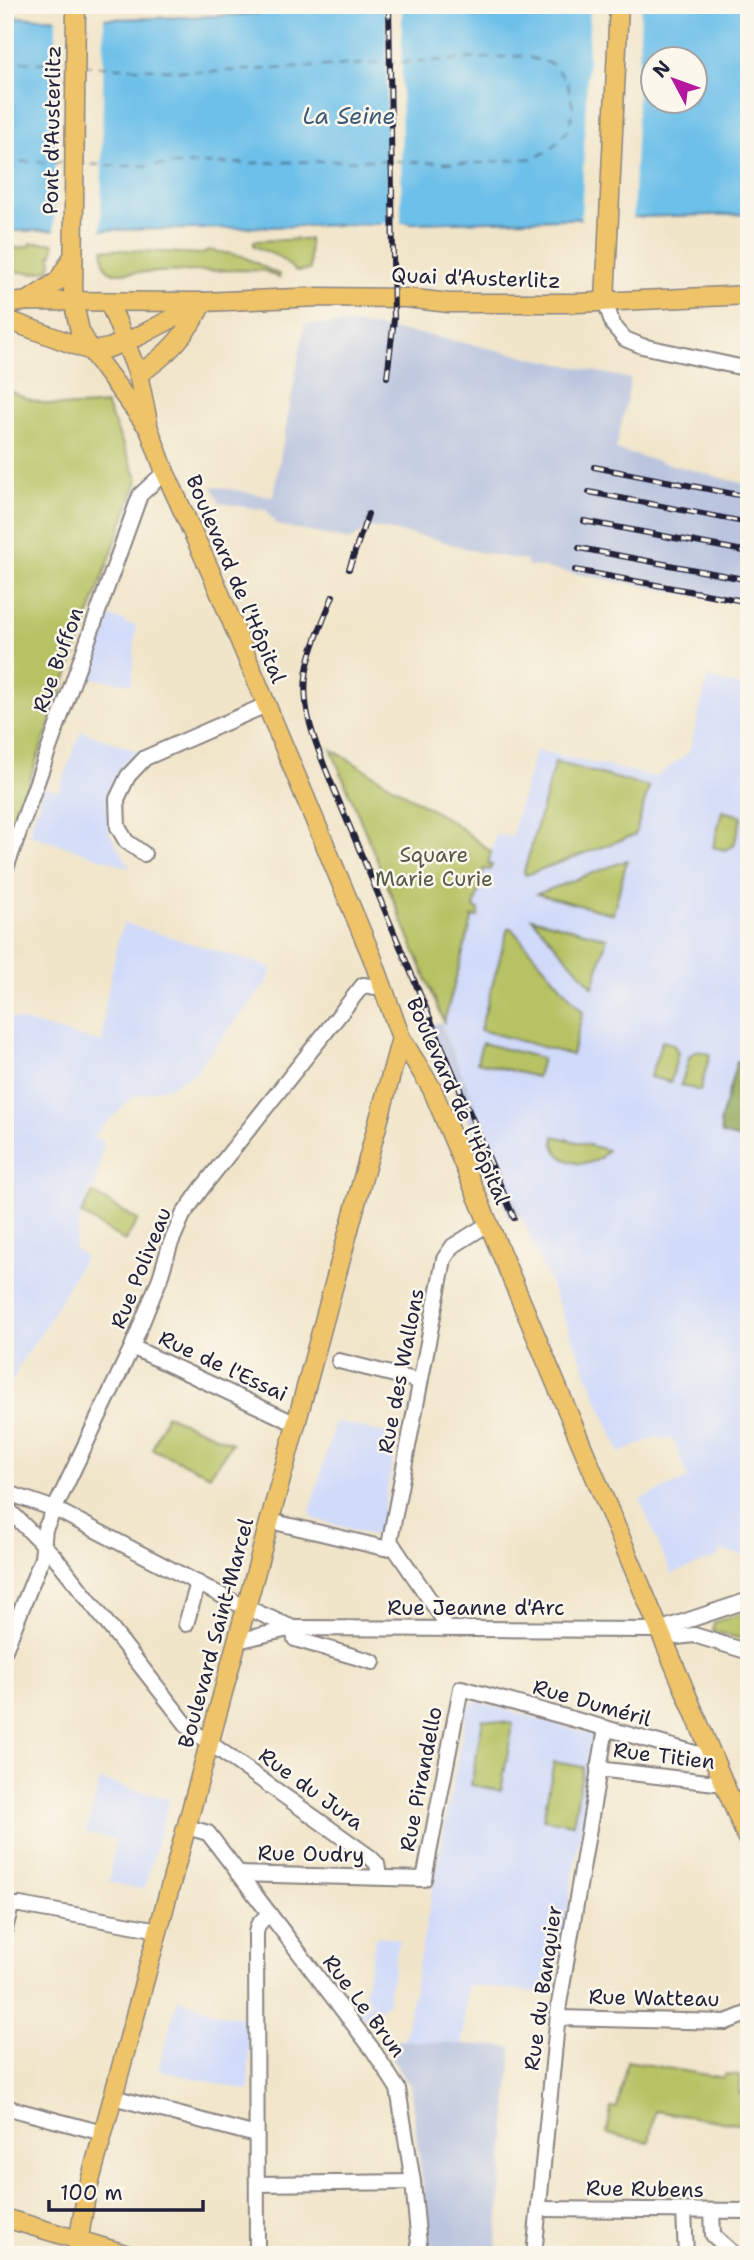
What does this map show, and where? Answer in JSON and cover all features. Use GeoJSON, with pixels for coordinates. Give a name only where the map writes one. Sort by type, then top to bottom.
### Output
{"type":"FeatureCollection","features":[{"type":"Feature","properties":{"kind":"main road","name":"Pont d'Austerlitz"},"geometry":{"type":"LineString","coordinates":[[73,301],[76,5]]}},
{"type":"Feature","properties":{"kind":"main road"},"geometry":{"type":"LineString","coordinates":[[605,301],[619,5]]}},
{"type":"Feature","properties":{"kind":"main road"},"geometry":{"type":"LineString","coordinates":[[28,301],[58,281],[73,255]]}},
{"type":"Feature","properties":{"kind":"main road","name":"Quai d'Austerlitz"},"geometry":{"type":"LineString","coordinates":[[5,304],[28,301],[203,302],[318,297],[406,298],[449,303],[605,301],[749,295]]}},
{"type":"Feature","properties":{"kind":"main road","name":"Boulevard de l'Hôpital"},"geometry":{"type":"LineString","coordinates":[[73,301],[80,331],[91,351],[149,429],[266,705],[383,988],[401,1038],[432,1089],[724,1784],[741,1809],[749,1843]]}},
{"type":"Feature","properties":{"kind":"main road"},"geometry":{"type":"LineString","coordinates":[[109,302],[138,374],[149,429]]}},
{"type":"Feature","properties":{"kind":"main road"},"geometry":{"type":"LineString","coordinates":[[5,319],[91,351],[149,331],[203,302]]}},
{"type":"Feature","properties":{"kind":"main road"},"geometry":{"type":"LineString","coordinates":[[138,374],[176,345],[203,302]]}},
{"type":"Feature","properties":{"kind":"main road","name":"Boulevard Saint-Marcel"},"geometry":{"type":"LineString","coordinates":[[78,2248],[86,2196],[401,1038]]}},
{"type":"Feature","properties":{"kind":"main road"},"geometry":{"type":"LineString","coordinates":[[5,2218],[78,2248],[129,2255]]}},
{"type":"Feature","properties":{"kind":"main road"},"geometry":{"type":"LineString","coordinates":[[62,2255],[78,2248]]}},
{"type":"Feature","properties":{"kind":"street"},"geometry":{"type":"LineString","coordinates":[[605,301],[613,325],[625,339],[642,346],[749,369]]}},
{"type":"Feature","properties":{"kind":"street","name":"Rue Buffon"},"geometry":{"type":"LineString","coordinates":[[5,871],[140,495],[165,472]]}},
{"type":"Feature","properties":{"kind":"street"},"geometry":{"type":"LineString","coordinates":[[144,854],[125,841],[116,818],[120,790],[132,770],[145,758],[266,705]]}},
{"type":"Feature","properties":{"kind":"street","name":"Rue Poliveau"},"geometry":{"type":"LineString","coordinates":[[5,1650],[42,1558],[45,1528],[132,1347],[183,1215],[363,985],[383,988]]}},
{"type":"Feature","properties":{"kind":"street","name":"Rue des Wallons"},"geometry":{"type":"LineString","coordinates":[[394,1547],[390,1541],[391,1535],[444,1259],[453,1246],[488,1224]]}},
{"type":"Feature","properties":{"kind":"street","name":"Rue de l'Essai"},"geometry":{"type":"LineString","coordinates":[[132,1347],[296,1424]]}},
{"type":"Feature","properties":{"kind":"street"},"geometry":{"type":"LineString","coordinates":[[339,1361],[419,1381]]}},
{"type":"Feature","properties":{"kind":"street","name":"Rue Jeanne d'Arc"},"geometry":{"type":"LineString","coordinates":[[5,1492],[55,1509],[198,1583],[293,1628]]}},
{"type":"Feature","properties":{"kind":"street","name":"Rue du Jura"},"geometry":{"type":"LineString","coordinates":[[5,1506],[44,1544],[190,1729],[370,1857],[377,1864],[379,1877]]}},
{"type":"Feature","properties":{"kind":"street"},"geometry":{"type":"LineString","coordinates":[[270,1521],[384,1548],[394,1547],[443,1619],[444,1628]]}},
{"type":"Feature","properties":{"kind":"street"},"geometry":{"type":"LineString","coordinates":[[186,1624],[198,1583]]}},
{"type":"Feature","properties":{"kind":"street"},"geometry":{"type":"LineString","coordinates":[[659,1630],[749,1600]]}},
{"type":"Feature","properties":{"kind":"street"},"geometry":{"type":"LineString","coordinates":[[293,1628],[295,1639],[373,1662]]}},
{"type":"Feature","properties":{"kind":"street","name":"Rue Jeanne d'Arc"},"geometry":{"type":"LineString","coordinates":[[237,1641],[293,1628],[659,1630]]}},
{"type":"Feature","properties":{"kind":"street"},"geometry":{"type":"LineString","coordinates":[[341,1653],[344,1628]]}},
{"type":"Feature","properties":{"kind":"street"},"geometry":{"type":"LineString","coordinates":[[659,1630],[677,1637],[694,1635],[749,1652]]}},
{"type":"Feature","properties":{"kind":"street","name":"Rue Duméril"},"geometry":{"type":"LineString","coordinates":[[461,1688],[713,1758]]}},
{"type":"Feature","properties":{"kind":"street","name":"Rue Pirandello"},"geometry":{"type":"LineString","coordinates":[[424,1879],[461,1688]]}},
{"type":"Feature","properties":{"kind":"street","name":"Rue du Banquier"},"geometry":{"type":"LineString","coordinates":[[534,2255],[558,2018],[606,1728]]}},
{"type":"Feature","properties":{"kind":"street","name":"Rue Titien"},"geometry":{"type":"LineString","coordinates":[[598,1769],[724,1784]]}},
{"type":"Feature","properties":{"kind":"street","name":"Rue Le Brun"},"geometry":{"type":"LineString","coordinates":[[187,1827],[208,1833],[373,2050],[398,2089],[421,2255]]}},
{"type":"Feature","properties":{"kind":"street","name":"Rue Oudry"},"geometry":{"type":"LineString","coordinates":[[238,1874],[424,1879]]}},
{"type":"Feature","properties":{"kind":"street"},"geometry":{"type":"LineString","coordinates":[[5,1929],[8,1905],[159,1930]]}},
{"type":"Feature","properties":{"kind":"street"},"geometry":{"type":"LineString","coordinates":[[257,2255],[256,1933],[258,1925],[268,1913]]}},
{"type":"Feature","properties":{"kind":"street","name":"Rue Watteau"},"geometry":{"type":"LineString","coordinates":[[558,2018],[726,2022],[749,2013]]}},
{"type":"Feature","properties":{"kind":"street"},"geometry":{"type":"LineString","coordinates":[[113,2097],[257,2135]]}},
{"type":"Feature","properties":{"kind":"street"},"geometry":{"type":"LineString","coordinates":[[5,2107],[103,2133]]}},
{"type":"Feature","properties":{"kind":"street"},"geometry":{"type":"LineString","coordinates":[[257,2184],[413,2182]]}},
{"type":"Feature","properties":{"kind":"street","name":"Rue Rubens"},"geometry":{"type":"LineString","coordinates":[[540,2209],[749,2211]]}},
{"type":"Feature","properties":{"kind":"street"},"geometry":{"type":"LineString","coordinates":[[684,2211],[686,2255]]}},
{"type":"Feature","properties":{"kind":"street"},"geometry":{"type":"LineString","coordinates":[[712,2211],[713,2235],[735,2255]]}},
{"type":"Feature","properties":{"kind":"shaded area"},"geometry":{"type":"Polygon","coordinates":[[[305,324],[351,324],[432,336],[631,379],[616,450],[749,485],[749,605],[527,565],[527,561],[371,527],[350,540],[277,525],[266,510],[220,503],[212,486],[273,497],[305,324]]]}},
{"type":"Feature","properties":{"kind":"shaded area"},"geometry":{"type":"Polygon","coordinates":[[[106,616],[125,621],[125,624],[136,625],[132,684],[84,677],[106,616]]]}},
{"type":"Feature","properties":{"kind":"shaded area"},"geometry":{"type":"Polygon","coordinates":[[[708,677],[749,689],[749,1557],[720,1550],[718,1557],[671,1574],[640,1499],[688,1479],[673,1440],[657,1437],[620,1453],[442,1025],[473,916],[479,910],[473,908],[484,869],[491,870],[492,865],[488,864],[496,834],[511,837],[535,750],[656,777],[689,752],[708,677]]]}},
{"type":"Feature","properties":{"kind":"shaded area"},"geometry":{"type":"Polygon","coordinates":[[[81,731],[138,751],[123,764],[116,775],[108,796],[107,809],[110,834],[131,868],[28,834],[44,787],[59,791],[81,731]]]}},
{"type":"Feature","properties":{"kind":"shaded area"},"geometry":{"type":"Polygon","coordinates":[[[124,923],[273,968],[265,985],[194,1073],[171,1086],[133,1097],[92,1137],[104,1141],[95,1189],[91,1188],[81,1214],[74,1249],[85,1256],[5,1392],[5,1016],[102,1043],[105,1006],[118,939],[124,923]]]}},
{"type":"Feature","properties":{"kind":"shaded area"},"geometry":{"type":"Polygon","coordinates":[[[440,1022],[522,1215],[510,1219],[431,1030],[430,1026],[440,1022]]]}},
{"type":"Feature","properties":{"kind":"shaded area"},"geometry":{"type":"Polygon","coordinates":[[[335,1421],[398,1436],[379,1531],[372,1535],[314,1519],[310,1512],[335,1421]]]}},
{"type":"Feature","properties":{"kind":"shaded area"},"geometry":{"type":"Polygon","coordinates":[[[477,1701],[594,1735],[596,1739],[553,1994],[467,1985],[463,2044],[404,2041],[467,1708],[477,1701]]]}},
{"type":"Feature","properties":{"kind":"shaded area"},"geometry":{"type":"Polygon","coordinates":[[[100,1780],[169,1799],[144,1890],[109,1882],[115,1839],[86,1833],[100,1780]]]}},
{"type":"Feature","properties":{"kind":"shaded area"},"geometry":{"type":"Polygon","coordinates":[[[376,1936],[399,1939],[387,2004],[363,2019],[358,2012],[371,2002],[364,1993],[376,1936]]]}},
{"type":"Feature","properties":{"kind":"shaded area"},"geometry":{"type":"Polygon","coordinates":[[[178,1998],[218,2014],[249,2018],[249,2091],[158,2070],[178,1998]]]}},
{"type":"Feature","properties":{"kind":"shaded area"},"geometry":{"type":"Polygon","coordinates":[[[379,2039],[512,2047],[496,2255],[431,2247],[410,2086],[379,2039]]]}},
{"type":"Feature","properties":{"kind":"green space"},"geometry":{"type":"Polygon","coordinates":[[[309,239],[310,270],[296,271],[277,256],[254,246],[254,241],[309,239]]]}},
{"type":"Feature","properties":{"kind":"green space"},"geometry":{"type":"Polygon","coordinates":[[[31,243],[54,243],[49,270],[34,273],[5,271],[5,250],[30,246],[31,243]]]}},
{"type":"Feature","properties":{"kind":"green space"},"geometry":{"type":"Polygon","coordinates":[[[103,249],[203,254],[208,250],[242,256],[280,275],[279,278],[265,271],[243,270],[114,273],[106,267],[103,249]]]}},
{"type":"Feature","properties":{"kind":"green space"},"geometry":{"type":"Polygon","coordinates":[[[5,387],[16,394],[40,402],[80,406],[106,404],[138,480],[5,848],[5,387]]]}},
{"type":"Feature","properties":{"kind":"green space","name":"Square Marie Curie"},"geometry":{"type":"Polygon","coordinates":[[[331,749],[457,825],[491,852],[488,864],[492,865],[490,870],[484,869],[474,908],[479,910],[478,917],[473,916],[444,1022],[331,749]]]}},
{"type":"Feature","properties":{"kind":"green space"},"geometry":{"type":"Polygon","coordinates":[[[555,762],[649,787],[635,835],[526,875],[524,872],[555,762]]]}},
{"type":"Feature","properties":{"kind":"green space"},"geometry":{"type":"Polygon","coordinates":[[[722,811],[742,816],[734,845],[725,850],[713,847],[722,811]]]}},
{"type":"Feature","properties":{"kind":"green space"},"geometry":{"type":"Polygon","coordinates":[[[627,860],[613,914],[537,894],[627,860]]]}},
{"type":"Feature","properties":{"kind":"green space"},"geometry":{"type":"Polygon","coordinates":[[[532,918],[607,938],[593,987],[532,918]]]}},
{"type":"Feature","properties":{"kind":"green space"},"geometry":{"type":"Polygon","coordinates":[[[508,928],[511,928],[583,1012],[572,1055],[480,1030],[508,928]]]}},
{"type":"Feature","properties":{"kind":"green space"},"geometry":{"type":"Polygon","coordinates":[[[662,1041],[673,1044],[678,1052],[671,1082],[650,1077],[662,1041]]]}},
{"type":"Feature","properties":{"kind":"green space"},"geometry":{"type":"Polygon","coordinates":[[[482,1043],[542,1058],[537,1077],[477,1062],[482,1043]]]}},
{"type":"Feature","properties":{"kind":"green space"},"geometry":{"type":"Polygon","coordinates":[[[698,1051],[710,1054],[700,1091],[681,1085],[690,1055],[698,1051]]]}},
{"type":"Feature","properties":{"kind":"green space"},"geometry":{"type":"Polygon","coordinates":[[[737,1061],[749,1065],[749,1126],[745,1140],[722,1134],[720,1122],[737,1061]]]}},
{"type":"Feature","properties":{"kind":"green space"},"geometry":{"type":"Polygon","coordinates":[[[554,1136],[607,1150],[593,1162],[574,1162],[559,1154],[554,1136]]]}},
{"type":"Feature","properties":{"kind":"green space"},"geometry":{"type":"Polygon","coordinates":[[[93,1193],[138,1220],[125,1241],[81,1214],[93,1193]]]}},
{"type":"Feature","properties":{"kind":"green space"},"geometry":{"type":"Polygon","coordinates":[[[166,1415],[232,1443],[210,1475],[152,1449],[166,1415]]]}},
{"type":"Feature","properties":{"kind":"green space"},"geometry":{"type":"Polygon","coordinates":[[[749,1611],[749,1641],[713,1631],[714,1622],[749,1611]]]}},
{"type":"Feature","properties":{"kind":"green space"},"geometry":{"type":"Polygon","coordinates":[[[483,1719],[513,1724],[501,1791],[471,1785],[483,1719]]]}},
{"type":"Feature","properties":{"kind":"green space"},"geometry":{"type":"Polygon","coordinates":[[[554,1762],[583,1767],[573,1824],[543,1819],[554,1762]]]}},
{"type":"Feature","properties":{"kind":"green space"},"geometry":{"type":"Polygon","coordinates":[[[627,2061],[724,2078],[725,2074],[739,2075],[739,2094],[749,2090],[749,2126],[655,2111],[649,2142],[607,2134],[611,2108],[617,2108],[627,2061]]]}},
{"type":"Feature","properties":{"kind":"water","name":"La Seine"},"geometry":{"type":"Polygon","coordinates":[[[749,5],[749,214],[190,229],[5,231],[5,17],[159,18],[378,6],[379,10],[749,5]]]}},
{"type":"Feature","properties":{"kind":"pier"},"geometry":{"type":"Polygon","coordinates":[[[378,5],[409,5],[409,8],[402,10],[401,223],[408,223],[411,227],[379,228],[381,223],[388,223],[386,10],[379,10],[378,5]]]}},
{"type":"Feature","properties":{"kind":"pier"},"geometry":{"type":"Polygon","coordinates":[[[590,5],[641,5],[633,221],[581,223],[590,5]]]}},
{"type":"Feature","properties":{"kind":"pier"},"geometry":{"type":"Polygon","coordinates":[[[56,16],[104,16],[101,233],[54,233],[56,16]]]}},
{"type":"Feature","properties":{"kind":"ferry route"},"geometry":{"type":"LineString","coordinates":[[82,65],[208,72],[524,56],[552,64],[567,81],[573,107],[570,127],[551,149],[535,158],[470,164],[375,160],[124,166],[83,164]]}},
{"type":"Feature","properties":{"kind":"ferry route"},"geometry":{"type":"LineString","coordinates":[[5,61],[66,64]]}},
{"type":"Feature","properties":{"kind":"ferry route"},"geometry":{"type":"LineString","coordinates":[[5,161],[67,163]]}},
{"type":"Feature","properties":{"kind":"railway"},"geometry":{"type":"LineString","coordinates":[[387,377],[394,319],[389,5]]}},
{"type":"Feature","properties":{"kind":"railway"},"geometry":{"type":"LineString","coordinates":[[594,467],[749,497]]}},
{"type":"Feature","properties":{"kind":"railway"},"geometry":{"type":"LineString","coordinates":[[589,492],[749,523]]}},
{"type":"Feature","properties":{"kind":"railway"},"geometry":{"type":"LineString","coordinates":[[349,569],[368,514]]}},
{"type":"Feature","properties":{"kind":"railway"},"geometry":{"type":"LineString","coordinates":[[584,521],[749,552]]}},
{"type":"Feature","properties":{"kind":"railway"},"geometry":{"type":"LineString","coordinates":[[579,548],[749,580]]}},
{"type":"Feature","properties":{"kind":"railway"},"geometry":{"type":"LineString","coordinates":[[575,570],[749,602]]}},
{"type":"Feature","properties":{"kind":"railway"},"geometry":{"type":"LineString","coordinates":[[333,596],[315,641],[306,674],[305,691],[310,723],[333,787],[514,1218]]}}]}
